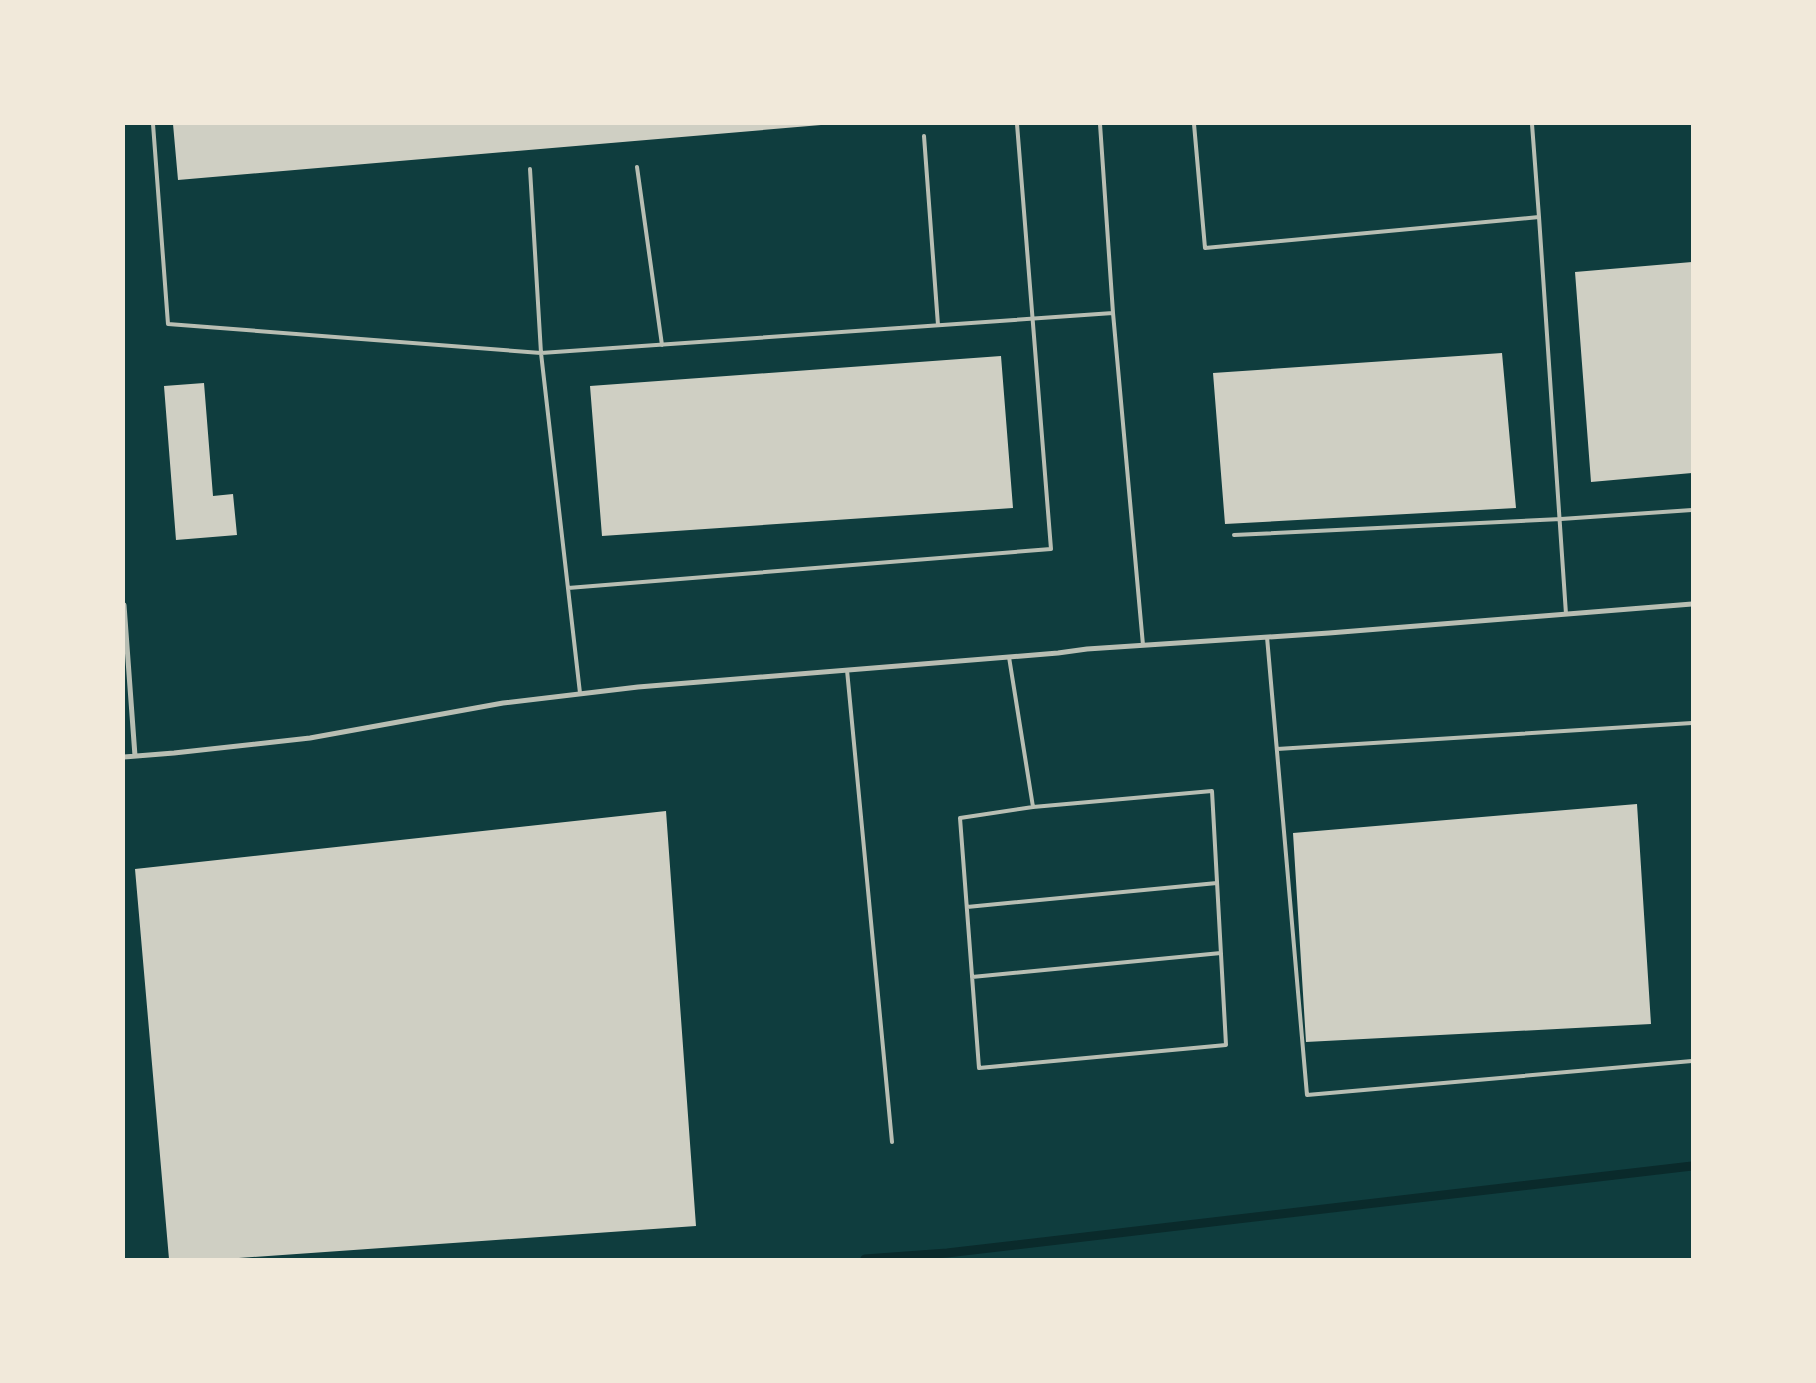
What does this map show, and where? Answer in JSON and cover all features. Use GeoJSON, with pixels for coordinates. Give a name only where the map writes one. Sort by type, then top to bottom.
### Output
{"type":"FeatureCollection","features":[{"type":"Feature","properties":{"kind":"street"},"geometry":{"type":"LineString","coordinates":[[124,757],[310,738],[503,703],[638,687],[1143,645],[1692,604]]}},
{"type":"Feature","properties":{"kind":"street"},"geometry":{"type":"LineString","coordinates":[[124,605],[135,756]]}},
{"type":"Feature","properties":{"kind":"lane"},"geometry":{"type":"LineString","coordinates":[[153,124],[168,324],[541,353],[1112,313]]}},
{"type":"Feature","properties":{"kind":"lane"},"geometry":{"type":"LineString","coordinates":[[568,588],[1050,549],[1017,124]]}},
{"type":"Feature","properties":{"kind":"lane"},"geometry":{"type":"LineString","coordinates":[[1100,124],[1112,313],[1143,645]]}},
{"type":"Feature","properties":{"kind":"lane"},"geometry":{"type":"LineString","coordinates":[[1194,124],[1206,248],[1538,217]]}},
{"type":"Feature","properties":{"kind":"lane"},"geometry":{"type":"LineString","coordinates":[[1532,124],[1566,614]]}},
{"type":"Feature","properties":{"kind":"lane"},"geometry":{"type":"LineString","coordinates":[[924,136],[938,325]]}},
{"type":"Feature","properties":{"kind":"lane"},"geometry":{"type":"LineString","coordinates":[[637,167],[662,345]]}},
{"type":"Feature","properties":{"kind":"lane"},"geometry":{"type":"LineString","coordinates":[[530,169],[541,353],[580,694]]}},
{"type":"Feature","properties":{"kind":"lane"},"geometry":{"type":"LineString","coordinates":[[1234,535],[1560,519],[1692,510]]}},
{"type":"Feature","properties":{"kind":"lane"},"geometry":{"type":"LineString","coordinates":[[1267,637],[1307,1095],[1692,1061]]}},
{"type":"Feature","properties":{"kind":"lane"},"geometry":{"type":"LineString","coordinates":[[1009,657],[1033,807]]}},
{"type":"Feature","properties":{"kind":"lane"},"geometry":{"type":"LineString","coordinates":[[847,670],[892,1142]]}},
{"type":"Feature","properties":{"kind":"lane"},"geometry":{"type":"LineString","coordinates":[[1277,749],[1692,723]]}},
{"type":"Feature","properties":{"kind":"lane"},"geometry":{"type":"LineString","coordinates":[[1212,791],[1217,883],[1226,1045],[979,1068],[960,818],[1033,807],[1212,791]]}},
{"type":"Feature","properties":{"kind":"lane"},"geometry":{"type":"LineString","coordinates":[[967,907],[1217,883]]}},
{"type":"Feature","properties":{"kind":"lane"},"geometry":{"type":"LineString","coordinates":[[972,977],[1221,953]]}},
{"type":"Feature","properties":{"kind":"building"},"geometry":{"type":"Polygon","coordinates":[[[173,124],[821,124],[821,125],[178,180],[173,124]]]}},
{"type":"Feature","properties":{"kind":"building"},"geometry":{"type":"Polygon","coordinates":[[[1692,262],[1692,473],[1591,482],[1575,272],[1692,262]]]}},
{"type":"Feature","properties":{"kind":"building"},"geometry":{"type":"Polygon","coordinates":[[[1502,353],[1516,508],[1225,524],[1213,373],[1502,353]]]}},
{"type":"Feature","properties":{"kind":"building"},"geometry":{"type":"Polygon","coordinates":[[[1001,356],[1013,508],[602,536],[590,386],[1001,356]]]}},
{"type":"Feature","properties":{"kind":"building"},"geometry":{"type":"Polygon","coordinates":[[[204,383],[213,496],[233,494],[237,535],[176,540],[164,386],[204,383]]]}},
{"type":"Feature","properties":{"kind":"building"},"geometry":{"type":"Polygon","coordinates":[[[1637,804],[1651,1024],[1306,1042],[1293,833],[1637,804]]]}},
{"type":"Feature","properties":{"kind":"building"},"geometry":{"type":"Polygon","coordinates":[[[666,811],[696,1226],[225,1259],[169,1259],[135,869],[666,811]]]}},
{"type":"Feature","properties":{"kind":"waterway"},"geometry":{"type":"LineString","coordinates":[[865,1259],[947,1253],[1692,1166]]}}]}
